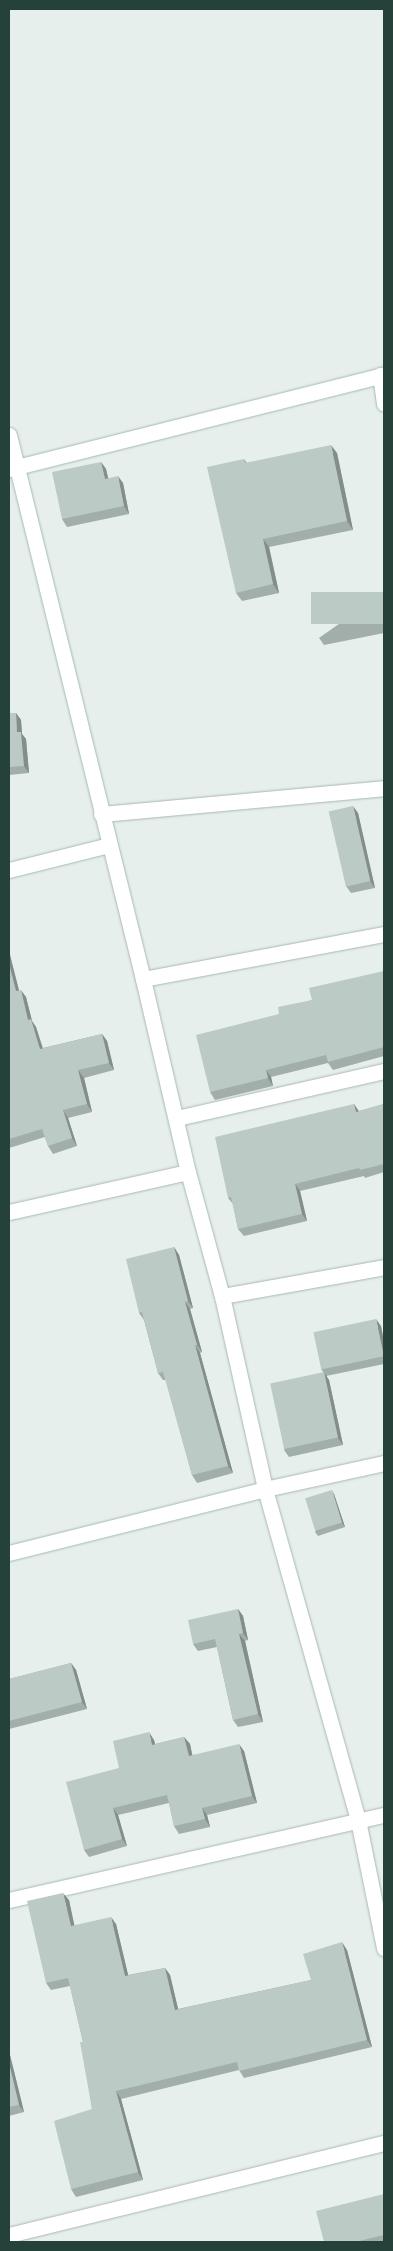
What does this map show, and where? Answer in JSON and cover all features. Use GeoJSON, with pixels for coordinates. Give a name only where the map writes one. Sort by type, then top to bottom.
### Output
{"type":"FeatureCollection","features":[{"type":"Feature","properties":{"kind":"street"},"geometry":{"type":"LineString","coordinates":[[13,468],[382,375],[384,404]]}},
{"type":"Feature","properties":{"kind":"street"},"geometry":{"type":"LineString","coordinates":[[9,436],[13,468],[143,979],[177,1118],[188,1172],[222,1296],[265,1489],[358,1820],[384,1948]]}},
{"type":"Feature","properties":{"kind":"street"},"geometry":{"type":"LineString","coordinates":[[101,814],[384,788]]}},
{"type":"Feature","properties":{"kind":"street"},"geometry":{"type":"LineString","coordinates":[[9,870],[109,845]]}},
{"type":"Feature","properties":{"kind":"street"},"geometry":{"type":"LineString","coordinates":[[143,979],[384,934]]}},
{"type":"Feature","properties":{"kind":"street"},"geometry":{"type":"LineString","coordinates":[[177,1118],[384,1071]]}},
{"type":"Feature","properties":{"kind":"street"},"geometry":{"type":"LineString","coordinates":[[9,1212],[188,1172]]}},
{"type":"Feature","properties":{"kind":"street"},"geometry":{"type":"LineString","coordinates":[[222,1296],[384,1266]]}},
{"type":"Feature","properties":{"kind":"street"},"geometry":{"type":"LineString","coordinates":[[9,1553],[265,1489],[384,1462]]}},
{"type":"Feature","properties":{"kind":"street"},"geometry":{"type":"LineString","coordinates":[[9,1900],[384,1815]]}},
{"type":"Feature","properties":{"kind":"street"},"geometry":{"type":"LineString","coordinates":[[9,2235],[384,2143]]}},
{"type":"Feature","properties":{"kind":"building"},"geometry":{"type":"Polygon","coordinates":[[[331,445],[347,521],[263,539],[273,584],[236,593],[207,467],[244,459],[245,463],[331,445]]]}},
{"type":"Feature","properties":{"kind":"building"},"geometry":{"type":"Polygon","coordinates":[[[101,462],[105,479],[118,476],[124,506],[62,519],[52,472],[101,462]]]}},
{"type":"Feature","properties":{"kind":"building"},"geometry":{"type":"Polygon","coordinates":[[[311,592],[384,592],[384,624],[311,624],[311,592]]]}},
{"type":"Feature","properties":{"kind":"building"},"geometry":{"type":"Polygon","coordinates":[[[9,713],[16,713],[17,732],[21,732],[24,766],[9,767],[9,713]]]}},
{"type":"Feature","properties":{"kind":"building"},"geometry":{"type":"Polygon","coordinates":[[[353,806],[370,881],[346,887],[329,812],[353,806]]]}},
{"type":"Feature","properties":{"kind":"building"},"geometry":{"type":"Polygon","coordinates":[[[9,964],[16,991],[21,990],[28,1020],[31,1019],[40,1049],[102,1034],[109,1063],[78,1070],[87,1104],[63,1110],[72,1138],[48,1146],[42,1129],[9,1139],[9,964]]]}},
{"type":"Feature","properties":{"kind":"building"},"geometry":{"type":"Polygon","coordinates":[[[384,971],[384,1047],[328,1062],[326,1055],[266,1070],[268,1078],[210,1092],[196,1035],[279,1014],[278,1007],[312,1000],[309,988],[384,971]]]}},
{"type":"Feature","properties":{"kind":"building"},"geometry":{"type":"Polygon","coordinates":[[[354,1104],[356,1112],[384,1104],[384,1164],[360,1170],[359,1168],[295,1184],[302,1214],[238,1229],[231,1197],[228,1198],[215,1137],[354,1104]]]}},
{"type":"Feature","properties":{"kind":"building"},"geometry":{"type":"Polygon","coordinates":[[[174,1247],[188,1301],[185,1302],[197,1345],[195,1345],[228,1466],[192,1475],[163,1372],[158,1373],[142,1312],[139,1313],[126,1259],[174,1247]]]}},
{"type":"Feature","properties":{"kind":"building"},"geometry":{"type":"Polygon","coordinates":[[[376,1319],[384,1356],[321,1369],[313,1332],[376,1319]]]}},
{"type":"Feature","properties":{"kind":"building"},"geometry":{"type":"Polygon","coordinates":[[[324,1372],[338,1438],[284,1449],[270,1383],[324,1372]]]}},
{"type":"Feature","properties":{"kind":"building"},"geometry":{"type":"Polygon","coordinates":[[[332,1490],[342,1523],[315,1531],[305,1498],[332,1490]]]}},
{"type":"Feature","properties":{"kind":"building"},"geometry":{"type":"Polygon","coordinates":[[[238,1609],[243,1633],[239,1634],[258,1714],[233,1720],[215,1639],[193,1644],[188,1620],[238,1609]]]}},
{"type":"Feature","properties":{"kind":"building"},"geometry":{"type":"Polygon","coordinates":[[[71,1663],[82,1702],[9,1721],[9,1679],[71,1663]]]}},
{"type":"Feature","properties":{"kind":"building"},"geometry":{"type":"Polygon","coordinates":[[[149,1732],[152,1745],[184,1737],[189,1756],[239,1744],[252,1796],[202,1808],[205,1819],[174,1826],[167,1795],[113,1808],[122,1839],[84,1850],[66,1782],[119,1768],[113,1741],[149,1732]]]}},
{"type":"Feature","properties":{"kind":"building"},"geometry":{"type":"Polygon","coordinates":[[[63,1893],[71,1926],[111,1917],[125,1976],[165,1968],[175,2010],[311,1980],[303,1954],[342,1942],[367,2040],[239,2071],[237,2062],[116,2091],[138,2172],[71,2189],[54,2121],[92,2109],[80,2042],[83,2042],[68,1978],[46,1983],[27,1901],[63,1893]]]}},
{"type":"Feature","properties":{"kind":"building"},"geometry":{"type":"Polygon","coordinates":[[[9,2063],[19,2105],[9,2107],[9,2063]]]}},
{"type":"Feature","properties":{"kind":"building"},"geometry":{"type":"Polygon","coordinates":[[[384,2194],[384,2235],[355,2242],[324,2242],[316,2211],[384,2194]]]}}]}
